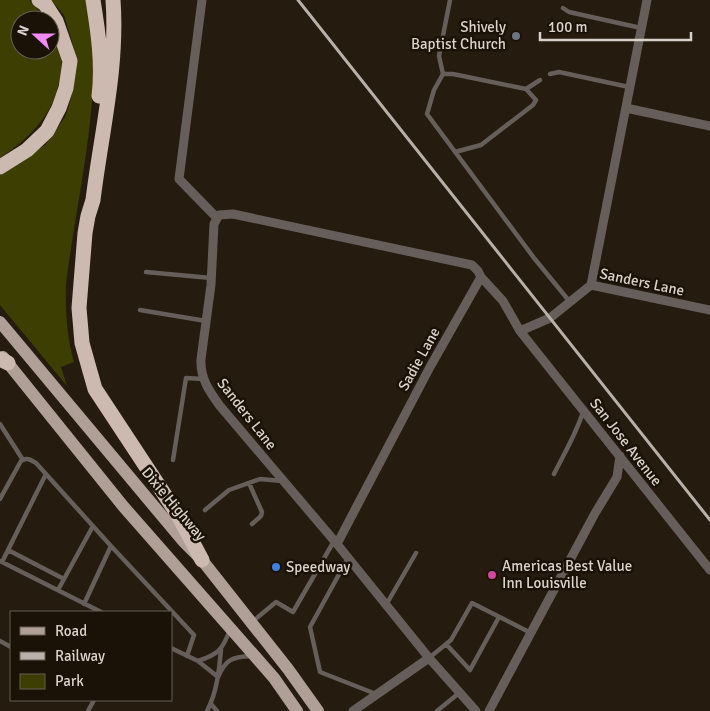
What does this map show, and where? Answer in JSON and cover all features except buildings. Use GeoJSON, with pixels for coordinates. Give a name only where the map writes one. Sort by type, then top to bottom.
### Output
{"type":"FeatureCollection","features":[{"type":"Feature","properties":{"kind":"highway"},"geometry":{"type":"LineString","coordinates":[[0,166],[28,150],[47,131],[59,108],[66,88],[70,61],[56,21],[45,4],[40,0]]}},
{"type":"Feature","properties":{"kind":"highway"},"geometry":{"type":"LineString","coordinates":[[88,216],[84,199],[98,106],[100,69],[93,0]]}},
{"type":"Feature","properties":{"kind":"highway"},"geometry":{"type":"LineString","coordinates":[[113,0],[114,46],[111,77],[93,200],[88,216],[79,308],[82,343],[95,389],[178,515],[202,560]]}},
{"type":"Feature","properties":{"kind":"main road","name":"Dixie Highway"},"geometry":{"type":"LineString","coordinates":[[0,322],[183,541],[202,560],[288,669],[318,711]]}},
{"type":"Feature","properties":{"kind":"main road"},"geometry":{"type":"LineString","coordinates":[[3,358],[123,506],[274,678],[297,711]]}},
{"type":"Feature","properties":{"kind":"street"},"geometry":{"type":"LineString","coordinates":[[202,0],[179,179],[217,218],[223,214],[233,214],[470,264],[503,300],[520,331]]}},
{"type":"Feature","properties":{"kind":"street"},"geometry":{"type":"LineString","coordinates":[[591,285],[647,0]]}},
{"type":"Feature","properties":{"kind":"street"},"geometry":{"type":"LineString","coordinates":[[626,108],[710,126]]}},
{"type":"Feature","properties":{"kind":"street","name":"Sanders Lane"},"geometry":{"type":"LineString","coordinates":[[217,218],[214,224],[211,278],[200,370],[210,393],[429,658],[476,711]]}},
{"type":"Feature","properties":{"kind":"street","name":"Sadie Lane"},"geometry":{"type":"LineString","coordinates":[[335,542],[481,277]]}},
{"type":"Feature","properties":{"kind":"street","name":"Sanders Lane"},"geometry":{"type":"LineString","coordinates":[[520,331],[550,318],[591,285],[710,310]]}},
{"type":"Feature","properties":{"kind":"street","name":"San Jose Avenue"},"geometry":{"type":"LineString","coordinates":[[520,331],[710,570]]}},
{"type":"Feature","properties":{"kind":"street"},"geometry":{"type":"LineString","coordinates":[[489,711],[594,515],[617,477],[620,456]]}},
{"type":"Feature","properties":{"kind":"street"},"geometry":{"type":"LineString","coordinates":[[353,711],[429,658]]}},
{"type":"Feature","properties":{"kind":"lane"},"geometry":{"type":"LineString","coordinates":[[450,0],[439,56],[443,74],[434,90],[427,114],[570,302]]}},
{"type":"Feature","properties":{"kind":"lane"},"geometry":{"type":"LineString","coordinates":[[563,8],[569,12],[642,28]]}},
{"type":"Feature","properties":{"kind":"lane"},"geometry":{"type":"LineString","coordinates":[[550,74],[559,72],[630,87]]}},
{"type":"Feature","properties":{"kind":"lane"},"geometry":{"type":"LineString","coordinates":[[443,74],[453,74],[526,89],[536,100],[533,105],[481,146],[455,152]]}},
{"type":"Feature","properties":{"kind":"lane"},"geometry":{"type":"LineString","coordinates":[[526,89],[540,80]]}},
{"type":"Feature","properties":{"kind":"lane"},"geometry":{"type":"LineString","coordinates":[[146,272],[211,278]]}},
{"type":"Feature","properties":{"kind":"lane"},"geometry":{"type":"LineString","coordinates":[[140,310],[206,322]]}},
{"type":"Feature","properties":{"kind":"lane"},"geometry":{"type":"LineString","coordinates":[[173,460],[186,378],[203,379]]}},
{"type":"Feature","properties":{"kind":"lane"},"geometry":{"type":"LineString","coordinates":[[554,474],[573,434],[579,427],[584,411]]}},
{"type":"Feature","properties":{"kind":"lane"},"geometry":{"type":"LineString","coordinates":[[0,424],[23,460]]}},
{"type":"Feature","properties":{"kind":"lane"},"geometry":{"type":"LineString","coordinates":[[23,460],[30,460],[46,474],[172,611]]}},
{"type":"Feature","properties":{"kind":"lane"},"geometry":{"type":"LineString","coordinates":[[0,499],[23,460]]}},
{"type":"Feature","properties":{"kind":"lane"},"geometry":{"type":"LineString","coordinates":[[46,474],[1,561],[99,611]]}},
{"type":"Feature","properties":{"kind":"lane"},"geometry":{"type":"LineString","coordinates":[[205,510],[230,490],[260,479],[284,482]]}},
{"type":"Feature","properties":{"kind":"lane"},"geometry":{"type":"LineString","coordinates":[[249,483],[262,512],[261,516],[252,524]]}},
{"type":"Feature","properties":{"kind":"lane"},"geometry":{"type":"LineString","coordinates":[[58,590],[93,526]]}},
{"type":"Feature","properties":{"kind":"lane"},"geometry":{"type":"LineString","coordinates":[[251,622],[276,602],[293,612],[335,542]]}},
{"type":"Feature","properties":{"kind":"lane"},"geometry":{"type":"LineString","coordinates":[[84,604],[111,546]]}},
{"type":"Feature","properties":{"kind":"lane"},"geometry":{"type":"LineString","coordinates":[[8,550],[64,579]]}},
{"type":"Feature","properties":{"kind":"lane"},"geometry":{"type":"LineString","coordinates":[[386,605],[416,553]]}},
{"type":"Feature","properties":{"kind":"lane"},"geometry":{"type":"LineString","coordinates":[[348,558],[310,627],[320,672],[377,694]]}},
{"type":"Feature","properties":{"kind":"lane"},"geometry":{"type":"LineString","coordinates":[[429,658],[451,640],[472,603],[531,633]]}},
{"type":"Feature","properties":{"kind":"lane"},"geometry":{"type":"LineString","coordinates":[[172,611],[194,635],[187,656]]}},
{"type":"Feature","properties":{"kind":"lane"},"geometry":{"type":"LineString","coordinates":[[446,644],[470,670],[499,617]]}},
{"type":"Feature","properties":{"kind":"lane"},"geometry":{"type":"LineString","coordinates":[[198,661],[218,654],[230,628]]}},
{"type":"Feature","properties":{"kind":"lane"},"geometry":{"type":"LineString","coordinates":[[172,648],[198,661],[218,677]]}},
{"type":"Feature","properties":{"kind":"lane"},"geometry":{"type":"LineString","coordinates":[[208,711],[218,677],[221,649]]}},
{"type":"Feature","properties":{"kind":"lane"},"geometry":{"type":"LineString","coordinates":[[218,677],[223,666],[228,661],[236,657],[254,655]]}},
{"type":"Feature","properties":{"kind":"lane"},"geometry":{"type":"LineString","coordinates":[[437,711],[460,693]]}},
{"type":"Feature","properties":{"kind":"lane"},"geometry":{"type":"LineString","coordinates":[[211,704],[217,711]]}},
{"type":"Feature","properties":{"kind":"green space"},"geometry":{"type":"Polygon","coordinates":[[[0,0],[29,0],[39,10],[10,10],[10,60],[60,60],[60,48],[62,59],[59,82],[56,95],[45,116],[29,135],[0,158],[0,0]]]}},
{"type":"Feature","properties":{"kind":"green space"},"geometry":{"type":"Polygon","coordinates":[[[51,0],[87,0],[93,52],[93,84],[89,134],[66,284],[67,323],[74,362],[61,367],[67,386],[0,305],[0,175],[45,145],[65,117],[74,84],[74,49],[64,15],[51,0]]]}},
{"type":"Feature","properties":{"kind":"railway"},"geometry":{"type":"LineString","coordinates":[[298,0],[710,520]]}},
{"type":"Feature","properties":{"kind":"place","name":"Shively Baptist Church"},"geometry":{"type":"Point","coordinates":[516,36]}},
{"type":"Feature","properties":{"kind":"place","name":"Speedway"},"geometry":{"type":"Point","coordinates":[276,567]}},
{"type":"Feature","properties":{"kind":"place","name":"Americas Best Value Inn Louisville"},"geometry":{"type":"Point","coordinates":[492,575]}}]}
